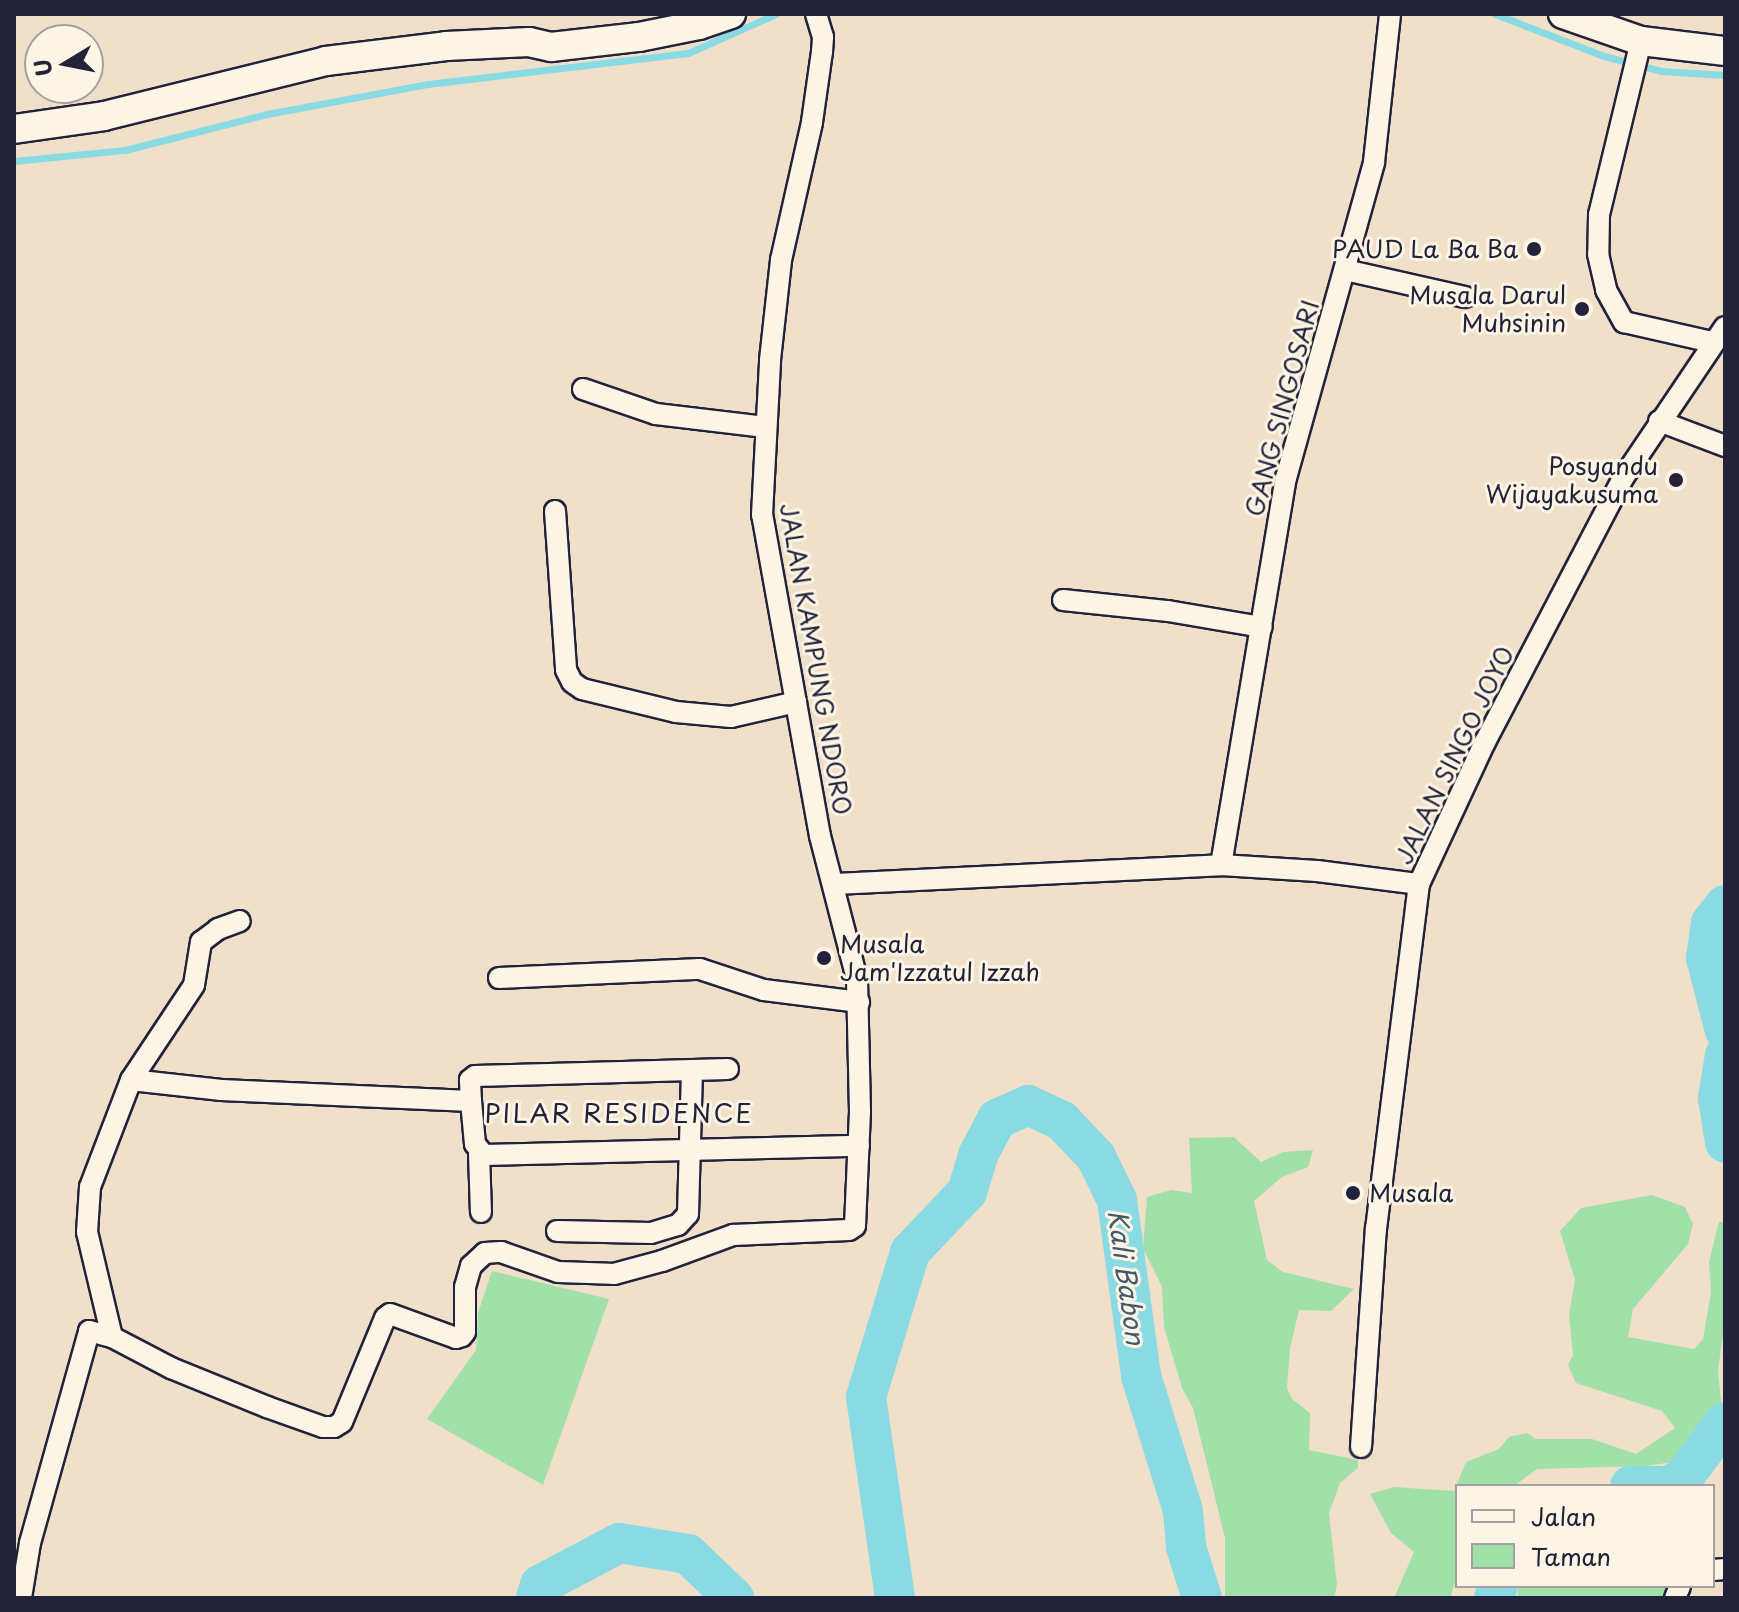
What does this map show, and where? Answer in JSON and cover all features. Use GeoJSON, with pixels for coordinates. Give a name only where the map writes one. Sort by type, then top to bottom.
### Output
{"type":"FeatureCollection","features":[{"type":"Feature","properties":{"kind":"main road"},"geometry":{"type":"LineString","coordinates":[[529,42],[548,35],[682,14]]}},
{"type":"Feature","properties":{"kind":"main road"},"geometry":{"type":"LineString","coordinates":[[14,129],[104,116],[326,61],[446,46],[529,42],[551,47],[639,37],[699,25],[731,14]]}},
{"type":"Feature","properties":{"kind":"main road"},"geometry":{"type":"LineString","coordinates":[[1563,14],[1640,44],[1725,51]]}},
{"type":"Feature","properties":{"kind":"main road"},"geometry":{"type":"LineString","coordinates":[[1605,14],[1725,34]]}},
{"type":"Feature","properties":{"kind":"street","name":"GANG SINGOSARI"},"geometry":{"type":"LineString","coordinates":[[1221,865],[1286,478],[1374,162],[1390,14]]}},
{"type":"Feature","properties":{"kind":"street","name":"JALAN KAMPUNG NDORO"},"geometry":{"type":"LineString","coordinates":[[112,1337],[171,1368],[267,1407],[323,1427],[334,1427],[342,1422],[385,1318],[390,1314],[456,1338],[462,1336],[465,1332],[465,1287],[471,1266],[485,1253],[501,1252],[558,1272],[614,1274],[662,1261],[733,1235],[849,1230],[855,1226],[859,1146],[857,979],[835,884],[820,836],[763,530],[765,427],[781,260],[819,76],[823,37],[816,15]]}},
{"type":"Feature","properties":{"kind":"street"},"geometry":{"type":"LineString","coordinates":[[1640,44],[1596,236],[1606,290],[1617,315],[1631,326],[1719,335]]}},
{"type":"Feature","properties":{"kind":"street"},"geometry":{"type":"LineString","coordinates":[[1345,270],[1465,297]]}},
{"type":"Feature","properties":{"kind":"street","name":"JALAN SINGO JOYO"},"geometry":{"type":"LineString","coordinates":[[1361,1447],[1376,1229],[1419,884],[1492,729],[1623,478],[1719,335]]}},
{"type":"Feature","properties":{"kind":"street"},"geometry":{"type":"LineString","coordinates":[[583,389],[656,414],[765,427]]}},
{"type":"Feature","properties":{"kind":"street"},"geometry":{"type":"LineString","coordinates":[[1659,421],[1725,446]]}},
{"type":"Feature","properties":{"kind":"street"},"geometry":{"type":"LineString","coordinates":[[555,511],[566,670],[572,682],[582,689],[676,712],[731,717],[796,702]]}},
{"type":"Feature","properties":{"kind":"street"},"geometry":{"type":"LineString","coordinates":[[1063,600],[1168,611],[1262,627]]}},
{"type":"Feature","properties":{"kind":"street"},"geometry":{"type":"LineString","coordinates":[[835,884],[1221,865],[1317,871],[1419,884]]}},
{"type":"Feature","properties":{"kind":"street"},"geometry":{"type":"LineString","coordinates":[[112,1337],[86,1214],[90,1187],[131,1080],[188,999],[194,985],[201,942],[218,929],[240,921]]}},
{"type":"Feature","properties":{"kind":"street"},"geometry":{"type":"LineString","coordinates":[[499,978],[700,969],[764,990],[859,1002]]}},
{"type":"Feature","properties":{"kind":"street"},"geometry":{"type":"LineString","coordinates":[[481,1212],[479,1153],[470,1080],[475,1076],[728,1069]]}},
{"type":"Feature","properties":{"kind":"street"},"geometry":{"type":"LineString","coordinates":[[557,1231],[651,1233],[678,1225],[688,1214],[692,1070]]}},
{"type":"Feature","properties":{"kind":"street"},"geometry":{"type":"LineString","coordinates":[[131,1080],[221,1090],[471,1101]]}},
{"type":"Feature","properties":{"kind":"street"},"geometry":{"type":"LineString","coordinates":[[479,1153],[537,1156],[859,1146]]}},
{"type":"Feature","properties":{"kind":"street"},"geometry":{"type":"LineString","coordinates":[[21,1598],[22,1542],[62,1436],[85,1337],[89,1331],[94,1331],[112,1337]]}},
{"type":"Feature","properties":{"kind":"green space"},"geometry":{"type":"Polygon","coordinates":[[[1234,1137],[1261,1162],[1283,1152],[1313,1150],[1308,1167],[1282,1177],[1254,1201],[1267,1260],[1283,1272],[1354,1289],[1331,1311],[1299,1310],[1290,1348],[1287,1388],[1292,1399],[1310,1413],[1309,1450],[1358,1460],[1358,1468],[1340,1483],[1329,1513],[1337,1585],[1334,1598],[1225,1598],[1225,1538],[1193,1408],[1182,1388],[1164,1327],[1162,1287],[1143,1248],[1147,1197],[1171,1190],[1192,1193],[1189,1138],[1234,1137]]]}},
{"type":"Feature","properties":{"kind":"green space"},"geometry":{"type":"Polygon","coordinates":[[[1652,1195],[1685,1207],[1693,1224],[1688,1244],[1633,1309],[1628,1337],[1694,1349],[1703,1339],[1711,1292],[1709,1262],[1719,1222],[1725,1222],[1725,1319],[1718,1371],[1721,1401],[1714,1433],[1681,1461],[1646,1466],[1537,1469],[1517,1484],[1457,1484],[1466,1462],[1499,1449],[1509,1437],[1527,1433],[1536,1439],[1592,1439],[1636,1454],[1675,1428],[1662,1411],[1576,1383],[1568,1365],[1573,1355],[1569,1314],[1575,1280],[1560,1231],[1581,1208],[1652,1195]]]}},
{"type":"Feature","properties":{"kind":"green space"},"geometry":{"type":"Polygon","coordinates":[[[492,1271],[609,1299],[543,1485],[427,1419],[476,1350],[478,1313],[492,1271]]]}},
{"type":"Feature","properties":{"kind":"green space"},"geometry":{"type":"Polygon","coordinates":[[[1394,1487],[1454,1491],[1455,1489],[1455,1583],[1450,1598],[1394,1598],[1414,1552],[1391,1533],[1370,1494],[1394,1487]]]}},
{"type":"Feature","properties":{"kind":"green space"},"geometry":{"type":"Polygon","coordinates":[[[1518,1588],[1668,1588],[1668,1598],[1518,1598],[1518,1588]]]}},
{"type":"Feature","properties":{"kind":"waterway"},"geometry":{"type":"LineString","coordinates":[[14,161],[125,150],[267,114],[428,84],[688,53],[776,14]]}},
{"type":"Feature","properties":{"kind":"waterway"},"geometry":{"type":"LineString","coordinates":[[1495,14],[1604,56],[1661,71],[1725,75]]}},
{"type":"Feature","properties":{"kind":"waterway","name":"Kali Babon"},"geometry":{"type":"LineString","coordinates":[[1725,905],[1711,923],[1706,958],[1725,1031]]}},
{"type":"Feature","properties":{"kind":"waterway","name":"Kali Babon"},"geometry":{"type":"LineString","coordinates":[[1725,1055],[1718,1098],[1725,1142]]}},
{"type":"Feature","properties":{"kind":"waterway","name":"Kali Babon"},"geometry":{"type":"LineString","coordinates":[[895,1598],[866,1397],[910,1252],[967,1192],[978,1155],[997,1119],[1028,1105],[1062,1121],[1096,1157],[1117,1200],[1141,1376],[1183,1511],[1186,1547],[1202,1598]]}},
{"type":"Feature","properties":{"kind":"waterway","name":"Kali Babon"},"geometry":{"type":"LineString","coordinates":[[1672,1484],[1683,1478],[1725,1422]]}},
{"type":"Feature","properties":{"kind":"waterway","name":"Kali Babon"},"geometry":{"type":"LineString","coordinates":[[536,1598],[540,1585],[619,1543],[688,1554],[734,1598]]}},
{"type":"Feature","properties":{"kind":"waterway","name":"Kali Babon"},"geometry":{"type":"LineString","coordinates":[[1494,1598],[1497,1588]]}},
{"type":"Feature","properties":{"kind":"place","name":"PAUD La Ba Ba"},"geometry":{"type":"Point","coordinates":[1534,249]}},
{"type":"Feature","properties":{"kind":"place","name":"Musala Darul Muhsinin"},"geometry":{"type":"Point","coordinates":[1582,309]}},
{"type":"Feature","properties":{"kind":"place","name":"Posyandu Wijayakusuma"},"geometry":{"type":"Point","coordinates":[1676,480]}},
{"type":"Feature","properties":{"kind":"place","name":"Musala Jam'Izzatul Izzah"},"geometry":{"type":"Point","coordinates":[824,958]}},
{"type":"Feature","properties":{"kind":"place","name":"Musala"},"geometry":{"type":"Point","coordinates":[1353,1193]}},
{"type":"Feature","properties":{"kind":"district","name":"PILAR RESIDENCE"},"geometry":{"type":"Point","coordinates":[619,1113]}}]}
